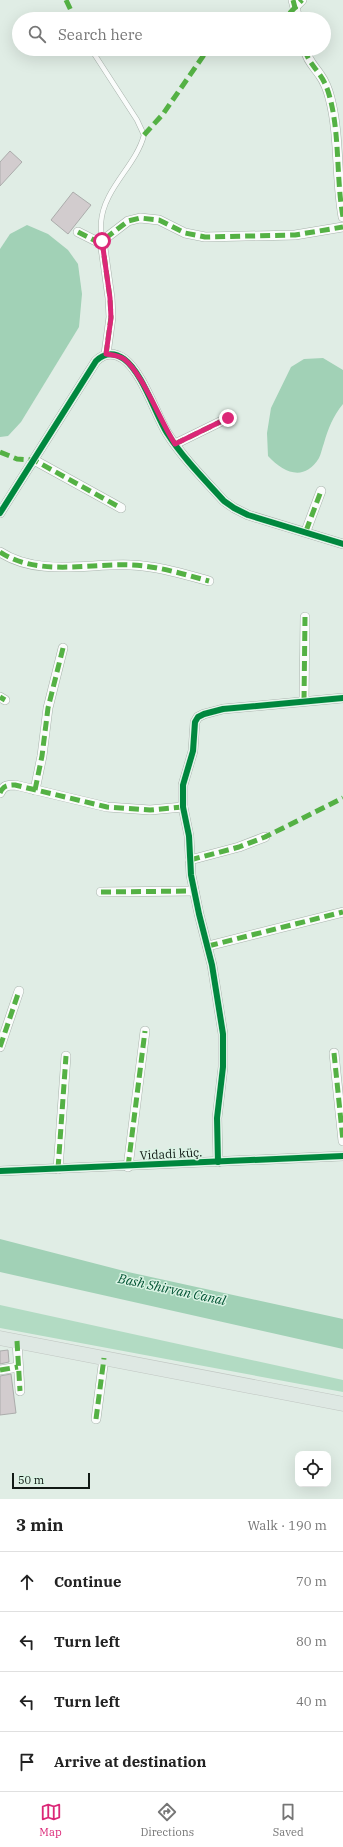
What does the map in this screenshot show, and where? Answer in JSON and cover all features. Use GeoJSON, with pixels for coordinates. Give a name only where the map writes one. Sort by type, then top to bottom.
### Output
{"type":"FeatureCollection","features":[{"type":"Feature","properties":{"kind":"main road"},"geometry":{"type":"LineString","coordinates":[[0,1338],[343,1404]]}},
{"type":"Feature","properties":{"kind":"street"},"geometry":{"type":"LineString","coordinates":[[294,4],[302,0]]}},
{"type":"Feature","properties":{"kind":"street"},"geometry":{"type":"LineString","coordinates":[[308,56],[311,64],[320,74],[325,83],[334,115],[339,192],[343,217]]}},
{"type":"Feature","properties":{"kind":"street"},"geometry":{"type":"LineString","coordinates":[[78,232],[96,241],[102,241],[128,221],[140,218],[159,220],[185,233],[205,237],[295,235],[343,227]]}},
{"type":"Feature","properties":{"kind":"street"},"geometry":{"type":"LineString","coordinates":[[102,241],[110,298],[111,318],[106,354]]}},
{"type":"Feature","properties":{"kind":"street"},"geometry":{"type":"LineString","coordinates":[[0,513],[96,361],[101,356],[106,354],[118,355],[136,372],[167,432],[175,444],[224,501],[248,515],[306,531],[343,544]]}},
{"type":"Feature","properties":{"kind":"street"},"geometry":{"type":"LineString","coordinates":[[175,444],[228,418]]}},
{"type":"Feature","properties":{"kind":"street"},"geometry":{"type":"LineString","coordinates":[[34,460],[121,508]]}},
{"type":"Feature","properties":{"kind":"street"},"geometry":{"type":"LineString","coordinates":[[306,531],[321,491]]}},
{"type":"Feature","properties":{"kind":"street"},"geometry":{"type":"LineString","coordinates":[[0,552],[7,557],[61,568],[131,565],[156,568],[209,581]]}},
{"type":"Feature","properties":{"kind":"street"},"geometry":{"type":"LineString","coordinates":[[304,701],[305,617]]}},
{"type":"Feature","properties":{"kind":"street"},"geometry":{"type":"LineString","coordinates":[[35,790],[42,756],[48,708],[63,648]]}},
{"type":"Feature","properties":{"kind":"street"},"geometry":{"type":"LineString","coordinates":[[218,1162],[217,1118],[223,1067],[223,1034],[208,946],[194,891],[189,836],[183,807],[183,785],[193,751],[195,722],[198,717],[223,709],[343,698]]}},
{"type":"Feature","properties":{"kind":"street"},"geometry":{"type":"LineString","coordinates":[[0,793],[2,789],[7,786],[15,785],[107,807],[150,810],[183,807]]}},
{"type":"Feature","properties":{"kind":"street"},"geometry":{"type":"LineString","coordinates":[[190,860],[239,847],[265,837]]}},
{"type":"Feature","properties":{"kind":"street"},"geometry":{"type":"LineString","coordinates":[[101,892],[194,891]]}},
{"type":"Feature","properties":{"kind":"street"},"geometry":{"type":"LineString","coordinates":[[208,946],[343,912]]}},
{"type":"Feature","properties":{"kind":"street"},"geometry":{"type":"LineString","coordinates":[[0,1047],[19,991]]}},
{"type":"Feature","properties":{"kind":"street"},"geometry":{"type":"LineString","coordinates":[[128,1167],[145,1031]]}},
{"type":"Feature","properties":{"kind":"street"},"geometry":{"type":"LineString","coordinates":[[334,1053],[343,1141]]}},
{"type":"Feature","properties":{"kind":"street"},"geometry":{"type":"LineString","coordinates":[[58,1169],[66,1056]]}},
{"type":"Feature","properties":{"kind":"street","name":"Vidadi küç."},"geometry":{"type":"LineString","coordinates":[[0,1171],[128,1167],[343,1156]]}},
{"type":"Feature","properties":{"kind":"street"},"geometry":{"type":"LineString","coordinates":[[17,1341],[20,1390]]}},
{"type":"Feature","properties":{"kind":"street"},"geometry":{"type":"LineString","coordinates":[[96,1419],[104,1358]]}},
{"type":"Feature","properties":{"kind":"street"},"geometry":{"type":"LineString","coordinates":[[0,1370],[18,1367]]}},
{"type":"Feature","properties":{"kind":"lane"},"geometry":{"type":"LineString","coordinates":[[96,56],[137,120],[144,135],[141,148],[113,188],[105,206],[101,222],[102,241]]}},
{"type":"Feature","properties":{"kind":"shaded area"},"geometry":{"type":"Polygon","coordinates":[[[0,1305],[343,1380],[343,1392],[0,1328],[0,1305]]]}},
{"type":"Feature","properties":{"kind":"water"},"geometry":{"type":"Polygon","coordinates":[[[27,225],[48,234],[68,250],[78,264],[82,294],[79,327],[21,422],[8,436],[0,437],[0,249],[10,234],[27,225]]]}},
{"type":"Feature","properties":{"kind":"water"},"geometry":{"type":"Polygon","coordinates":[[[323,358],[343,370],[343,404],[331,423],[319,458],[313,466],[300,472],[287,470],[274,462],[268,456],[267,433],[271,408],[291,367],[304,359],[323,358]]]}},
{"type":"Feature","properties":{"kind":"water","name":"Bash Shirvan Canal"},"geometry":{"type":"Polygon","coordinates":[[[0,1239],[128,1272],[343,1319],[343,1349],[0,1272],[0,1239]]]}},
{"type":"Feature","properties":{"kind":"building"},"geometry":{"type":"Polygon","coordinates":[[[10,151],[22,162],[0,186],[0,162],[10,151]]]}},
{"type":"Feature","properties":{"kind":"building"},"geometry":{"type":"Polygon","coordinates":[[[73,192],[91,205],[68,234],[51,220],[73,192]]]}},
{"type":"Feature","properties":{"kind":"building"},"geometry":{"type":"Polygon","coordinates":[[[8,1350],[9,1362],[0,1364],[0,1351],[8,1350]]]}},
{"type":"Feature","properties":{"kind":"building"},"geometry":{"type":"Polygon","coordinates":[[[11,1374],[16,1413],[0,1415],[0,1376],[11,1374]]]}},
{"type":"Feature","properties":{"kind":"marked path"},"geometry":{"type":"LineString","coordinates":[[66,0],[72,12]]}},
{"type":"Feature","properties":{"kind":"marked path"},"geometry":{"type":"LineString","coordinates":[[293,0],[296,12]]}},
{"type":"Feature","properties":{"kind":"marked path"},"geometry":{"type":"LineString","coordinates":[[291,12],[302,0]]}},
{"type":"Feature","properties":{"kind":"marked path"},"geometry":{"type":"LineString","coordinates":[[144,135],[163,114],[203,56]]}},
{"type":"Feature","properties":{"kind":"marked path"},"geometry":{"type":"LineString","coordinates":[[307,56],[325,83],[330,98],[337,142],[339,187],[343,217]]}},
{"type":"Feature","properties":{"kind":"marked path"},"geometry":{"type":"LineString","coordinates":[[78,232],[96,241],[102,241],[128,221],[140,218],[159,220],[185,233],[205,237],[295,235],[343,227]]}},
{"type":"Feature","properties":{"kind":"marked path"},"geometry":{"type":"LineString","coordinates":[[102,241],[110,298],[111,317],[106,354]]}},
{"type":"Feature","properties":{"kind":"marked path"},"geometry":{"type":"LineString","coordinates":[[175,444],[228,418]]}},
{"type":"Feature","properties":{"kind":"marked path"},"geometry":{"type":"LineString","coordinates":[[0,452],[17,459],[34,460],[121,508]]}},
{"type":"Feature","properties":{"kind":"marked path"},"geometry":{"type":"LineString","coordinates":[[306,531],[321,491]]}},
{"type":"Feature","properties":{"kind":"marked path"},"geometry":{"type":"LineString","coordinates":[[0,552],[15,560],[47,567],[131,565],[151,567],[209,581]]}},
{"type":"Feature","properties":{"kind":"marked path"},"geometry":{"type":"LineString","coordinates":[[304,701],[305,617]]}},
{"type":"Feature","properties":{"kind":"marked path"},"geometry":{"type":"LineString","coordinates":[[35,790],[42,756],[48,708],[63,648]]}},
{"type":"Feature","properties":{"kind":"marked path"},"geometry":{"type":"LineString","coordinates":[[0,697],[5,700]]}},
{"type":"Feature","properties":{"kind":"marked path"},"geometry":{"type":"LineString","coordinates":[[0,793],[6,786],[15,785],[107,807],[150,810],[183,807]]}},
{"type":"Feature","properties":{"kind":"marked path"},"geometry":{"type":"LineString","coordinates":[[190,860],[239,847],[265,837],[343,798]]}},
{"type":"Feature","properties":{"kind":"marked path"},"geometry":{"type":"LineString","coordinates":[[101,892],[194,891]]}},
{"type":"Feature","properties":{"kind":"marked path"},"geometry":{"type":"LineString","coordinates":[[208,946],[343,912]]}},
{"type":"Feature","properties":{"kind":"marked path"},"geometry":{"type":"LineString","coordinates":[[0,1047],[19,991]]}},
{"type":"Feature","properties":{"kind":"marked path"},"geometry":{"type":"LineString","coordinates":[[128,1167],[145,1031]]}},
{"type":"Feature","properties":{"kind":"marked path"},"geometry":{"type":"LineString","coordinates":[[334,1053],[343,1141]]}},
{"type":"Feature","properties":{"kind":"marked path"},"geometry":{"type":"LineString","coordinates":[[58,1169],[66,1056]]}},
{"type":"Feature","properties":{"kind":"marked path"},"geometry":{"type":"LineString","coordinates":[[17,1341],[20,1391]]}},
{"type":"Feature","properties":{"kind":"marked path"},"geometry":{"type":"LineString","coordinates":[[96,1419],[104,1358]]}},
{"type":"Feature","properties":{"kind":"marked path"},"geometry":{"type":"LineString","coordinates":[[0,1370],[18,1367]]}},
{"type":"Feature","properties":{"kind":"cycle path"},"geometry":{"type":"LineString","coordinates":[[0,513],[96,361],[102,356],[113,354],[124,359],[131,365],[148,393],[162,425],[173,442],[224,501],[248,515],[343,544]]}},
{"type":"Feature","properties":{"kind":"cycle path"},"geometry":{"type":"LineString","coordinates":[[218,1162],[217,1118],[223,1067],[223,1034],[212,965],[191,875],[189,836],[183,807],[183,785],[193,751],[195,722],[198,717],[204,714],[223,709],[343,698]]}},
{"type":"Feature","properties":{"kind":"cycle path"},"geometry":{"type":"LineString","coordinates":[[0,1171],[343,1156]]}},
{"type":"Feature","properties":{"kind":"route"},"geometry":{"type":"LineString","coordinates":[[102,241],[110,298],[111,318],[106,354],[118,355],[136,372],[167,432],[175,444],[228,418]]}}]}
